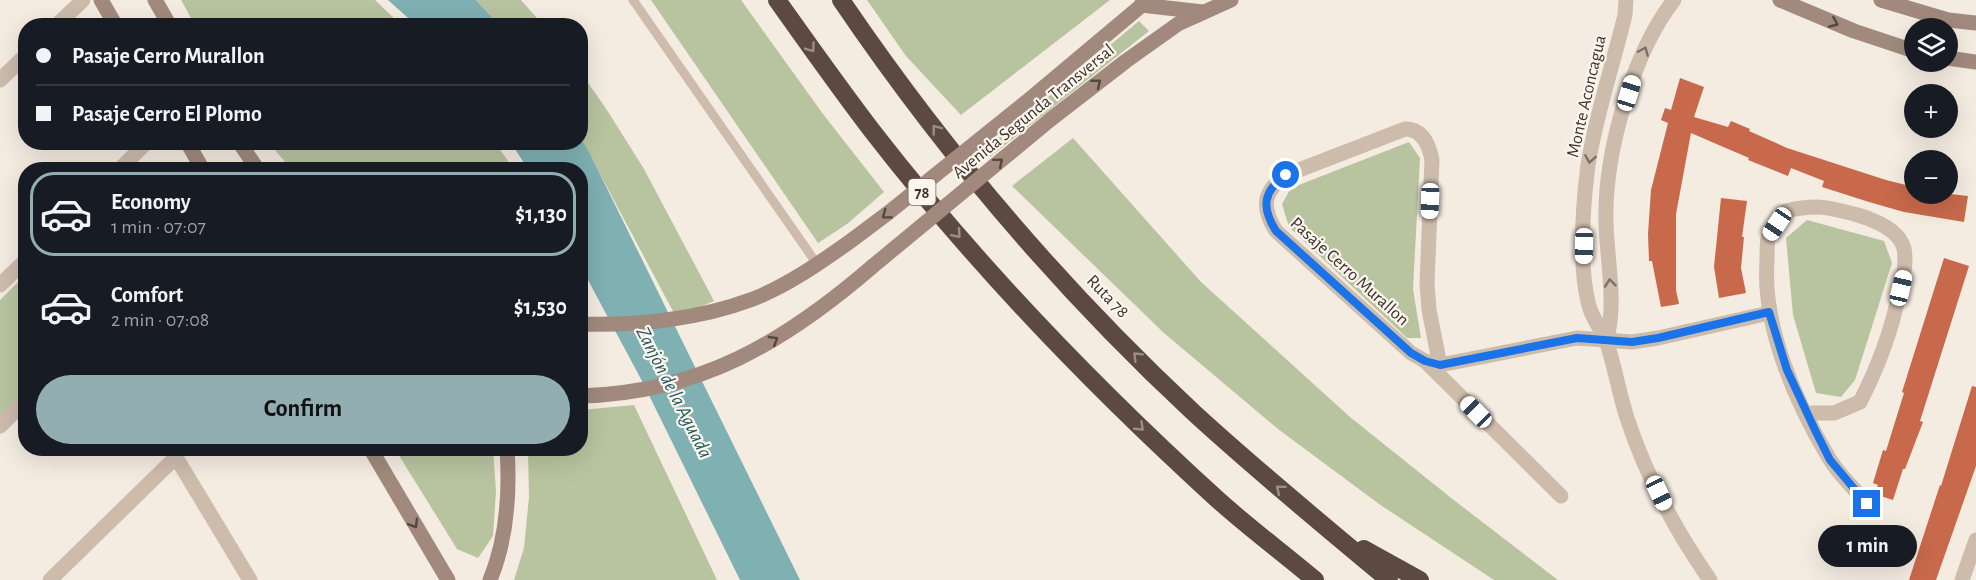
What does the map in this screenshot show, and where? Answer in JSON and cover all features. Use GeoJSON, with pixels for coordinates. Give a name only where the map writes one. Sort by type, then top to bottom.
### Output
{"type":"FeatureCollection","features":[{"type":"Feature","properties":{"kind":"highway","name":"78"},"geometry":{"type":"LineString","coordinates":[[777,0],[873,132],[933,206],[1039,325],[1126,414],[1203,486],[1315,580]]}},
{"type":"Feature","properties":{"kind":"highway","name":"Ruta 78"},"geometry":{"type":"LineString","coordinates":[[841,0],[879,55],[963,164],[1074,291],[1192,411],[1256,469],[1389,580]]}},
{"type":"Feature","properties":{"kind":"highway"},"geometry":{"type":"LineString","coordinates":[[1325,527],[1420,580]]}},
{"type":"Feature","properties":{"kind":"main road"},"geometry":{"type":"LineString","coordinates":[[101,0],[111,18]]}},
{"type":"Feature","properties":{"kind":"main road"},"geometry":{"type":"LineString","coordinates":[[155,0],[165,18]]}},
{"type":"Feature","properties":{"kind":"main road","name":"Avenida Segunda Transversal"},"geometry":{"type":"LineString","coordinates":[[588,395],[659,386],[722,367],[757,351],[786,333],[873,266],[1126,60],[1178,24],[1231,0]]}},
{"type":"Feature","properties":{"kind":"main road"},"geometry":{"type":"LineString","coordinates":[[1780,0],[1854,31],[1904,48]]}},
{"type":"Feature","properties":{"kind":"main road"},"geometry":{"type":"LineString","coordinates":[[1881,0],[1948,20],[1976,23]]}},
{"type":"Feature","properties":{"kind":"main road"},"geometry":{"type":"LineString","coordinates":[[1142,2],[1203,12]]}},
{"type":"Feature","properties":{"kind":"main road","name":"Avenida Segunda Transversal"},"geometry":{"type":"LineString","coordinates":[[588,326],[663,320],[727,308],[786,283],[852,240],[888,213],[1030,99],[1142,2]]}},
{"type":"Feature","properties":{"kind":"main road"},"geometry":{"type":"LineString","coordinates":[[1958,60],[1976,62]]}},
{"type":"Feature","properties":{"kind":"main road"},"geometry":{"type":"LineString","coordinates":[[375,456],[448,580]]}},
{"type":"Feature","properties":{"kind":"main road"},"geometry":{"type":"LineString","coordinates":[[490,580],[501,550],[505,528],[507,456]]}},
{"type":"Feature","properties":{"kind":"street"},"geometry":{"type":"LineString","coordinates":[[64,18],[83,0]]}},
{"type":"Feature","properties":{"kind":"street","name":"Monte Aconcagua"},"geometry":{"type":"LineString","coordinates":[[1626,0],[1621,32],[1593,135],[1588,166],[1584,212],[1587,302],[1594,321],[1606,341],[1628,420],[1644,460],[1684,543],[1710,580]]}},
{"type":"Feature","properties":{"kind":"street","name":"Monte Aconcagua"},"geometry":{"type":"LineString","coordinates":[[1606,341],[1612,308],[1606,220],[1608,181],[1614,146],[1633,78],[1645,48],[1656,24],[1674,0]]}},
{"type":"Feature","properties":{"kind":"street"},"geometry":{"type":"LineString","coordinates":[[0,80],[18,63]]}},
{"type":"Feature","properties":{"kind":"street","name":"Pasaje Cerro Murallon"},"geometry":{"type":"LineString","coordinates":[[1433,363],[1427,283],[1432,160],[1430,148],[1424,138],[1413,129],[1405,129],[1286,175],[1272,185],[1266,204],[1268,219],[1276,231],[1411,353],[1433,363],[1561,496]]}},
{"type":"Feature","properties":{"kind":"street"},"geometry":{"type":"LineString","coordinates":[[127,162],[139,150]]}},
{"type":"Feature","properties":{"kind":"street"},"geometry":{"type":"LineString","coordinates":[[1807,413],[1834,413],[1860,402],[1877,368],[1890,332],[1904,273],[1904,248],[1895,232],[1868,218],[1832,208],[1808,206],[1786,212],[1768,237],[1766,269],[1769,312],[1787,370],[1807,413],[1830,460],[1867,504]]}},
{"type":"Feature","properties":{"kind":"street"},"geometry":{"type":"LineString","coordinates":[[0,285],[18,268]]}},
{"type":"Feature","properties":{"kind":"street"},"geometry":{"type":"LineString","coordinates":[[1433,363],[1577,338],[1632,342],[1769,312]]}},
{"type":"Feature","properties":{"kind":"street"},"geometry":{"type":"LineString","coordinates":[[0,426],[18,409]]}},
{"type":"Feature","properties":{"kind":"street"},"geometry":{"type":"LineString","coordinates":[[50,580],[171,456]]}},
{"type":"Feature","properties":{"kind":"street"},"geometry":{"type":"LineString","coordinates":[[176,456],[250,580]]}},
{"type":"Feature","properties":{"kind":"street"},"geometry":{"type":"LineString","coordinates":[[1962,580],[1976,540]]}},
{"type":"Feature","properties":{"kind":"lane"},"geometry":{"type":"LineString","coordinates":[[633,0],[817,264]]}},
{"type":"Feature","properties":{"kind":"green space"},"geometry":{"type":"Polygon","coordinates":[[[181,0],[375,0],[394,18],[191,18],[181,0]]]}},
{"type":"Feature","properties":{"kind":"green space"},"geometry":{"type":"Polygon","coordinates":[[[476,0],[521,0],[537,18],[493,18],[476,0]]]}},
{"type":"Feature","properties":{"kind":"green space"},"geometry":{"type":"Polygon","coordinates":[[[651,0],[741,0],[823,114],[884,192],[847,224],[818,243],[651,0]]]}},
{"type":"Feature","properties":{"kind":"green space"},"geometry":{"type":"Polygon","coordinates":[[[867,0],[1110,0],[961,115],[906,56],[867,0]]]}},
{"type":"Feature","properties":{"kind":"green space"},"geometry":{"type":"Polygon","coordinates":[[[1139,21],[1149,31],[990,157],[983,151],[1139,21]]]}},
{"type":"Feature","properties":{"kind":"green space"},"geometry":{"type":"Polygon","coordinates":[[[588,83],[644,169],[714,301],[676,317],[587,150],[588,83]]]}},
{"type":"Feature","properties":{"kind":"green space"},"geometry":{"type":"Polygon","coordinates":[[[1073,138],[1201,282],[1350,417],[1558,580],[1494,580],[1379,504],[1278,429],[1164,333],[1012,186],[1073,138]]]}},
{"type":"Feature","properties":{"kind":"green space"},"geometry":{"type":"Polygon","coordinates":[[[1409,142],[1420,158],[1413,289],[1421,338],[1407,338],[1289,227],[1282,204],[1291,188],[1409,142]]]}},
{"type":"Feature","properties":{"kind":"green space"},"geometry":{"type":"Polygon","coordinates":[[[275,150],[500,150],[509,162],[285,162],[275,150]]]}},
{"type":"Feature","properties":{"kind":"green space"},"geometry":{"type":"Polygon","coordinates":[[[1807,220],[1884,241],[1892,263],[1855,380],[1841,397],[1816,393],[1793,315],[1786,238],[1807,220]]]}},
{"type":"Feature","properties":{"kind":"green space"},"geometry":{"type":"Polygon","coordinates":[[[18,282],[18,400],[0,418],[0,300],[18,282]]]}},
{"type":"Feature","properties":{"kind":"green space"},"geometry":{"type":"Polygon","coordinates":[[[634,405],[717,580],[514,580],[524,548],[529,497],[528,456],[588,456],[588,409],[634,405]]]}},
{"type":"Feature","properties":{"kind":"green space"},"geometry":{"type":"Polygon","coordinates":[[[399,456],[494,456],[496,491],[493,536],[478,558],[457,549],[399,456]]]}},
{"type":"Feature","properties":{"kind":"water"},"geometry":{"type":"Polygon","coordinates":[[[388,0],[476,0],[493,18],[408,18],[388,0]]]}},
{"type":"Feature","properties":{"kind":"water","name":"Zanjón de la Aguada"},"geometry":{"type":"Polygon","coordinates":[[[516,150],[588,150],[800,580],[740,580],[642,381],[588,280],[588,162],[523,162],[516,150]]]}},
{"type":"Feature","properties":{"kind":"building"},"geometry":{"type":"Polygon","coordinates":[[[1680,78],[1704,87],[1694,117],[1728,127],[1731,121],[1787,148],[1904,184],[1904,204],[1958,204],[1958,195],[1968,196],[1964,222],[1904,212],[1869,202],[1822,187],[1824,181],[1791,168],[1788,176],[1691,133],[1676,214],[1676,290],[1679,304],[1661,307],[1652,261],[1649,261],[1648,234],[1651,190],[1668,123],[1661,120],[1665,108],[1671,110],[1680,78]]]}},
{"type":"Feature","properties":{"kind":"building"},"geometry":{"type":"Polygon","coordinates":[[[1721,198],[1747,201],[1741,268],[1746,293],[1719,298],[1714,267],[1721,198]]]}},
{"type":"Feature","properties":{"kind":"building"},"geometry":{"type":"Polygon","coordinates":[[[1944,258],[1969,266],[1920,421],[1923,422],[1893,500],[1874,494],[1878,485],[1873,483],[1883,450],[1886,451],[1944,258]]]}},
{"type":"Feature","properties":{"kind":"building"},"geometry":{"type":"Polygon","coordinates":[[[1972,386],[1976,387],[1976,466],[1936,580],[1909,580],[1941,486],[1972,386]]]}},
{"type":"Feature","properties":{"kind":"route"},"geometry":{"type":"LineString","coordinates":[[1286,175],[1272,185],[1266,204],[1268,219],[1276,231],[1411,353],[1425,361],[1440,365],[1577,338],[1632,342],[1769,312],[1777,342],[1796,392],[1830,460],[1867,504]]}}]}
